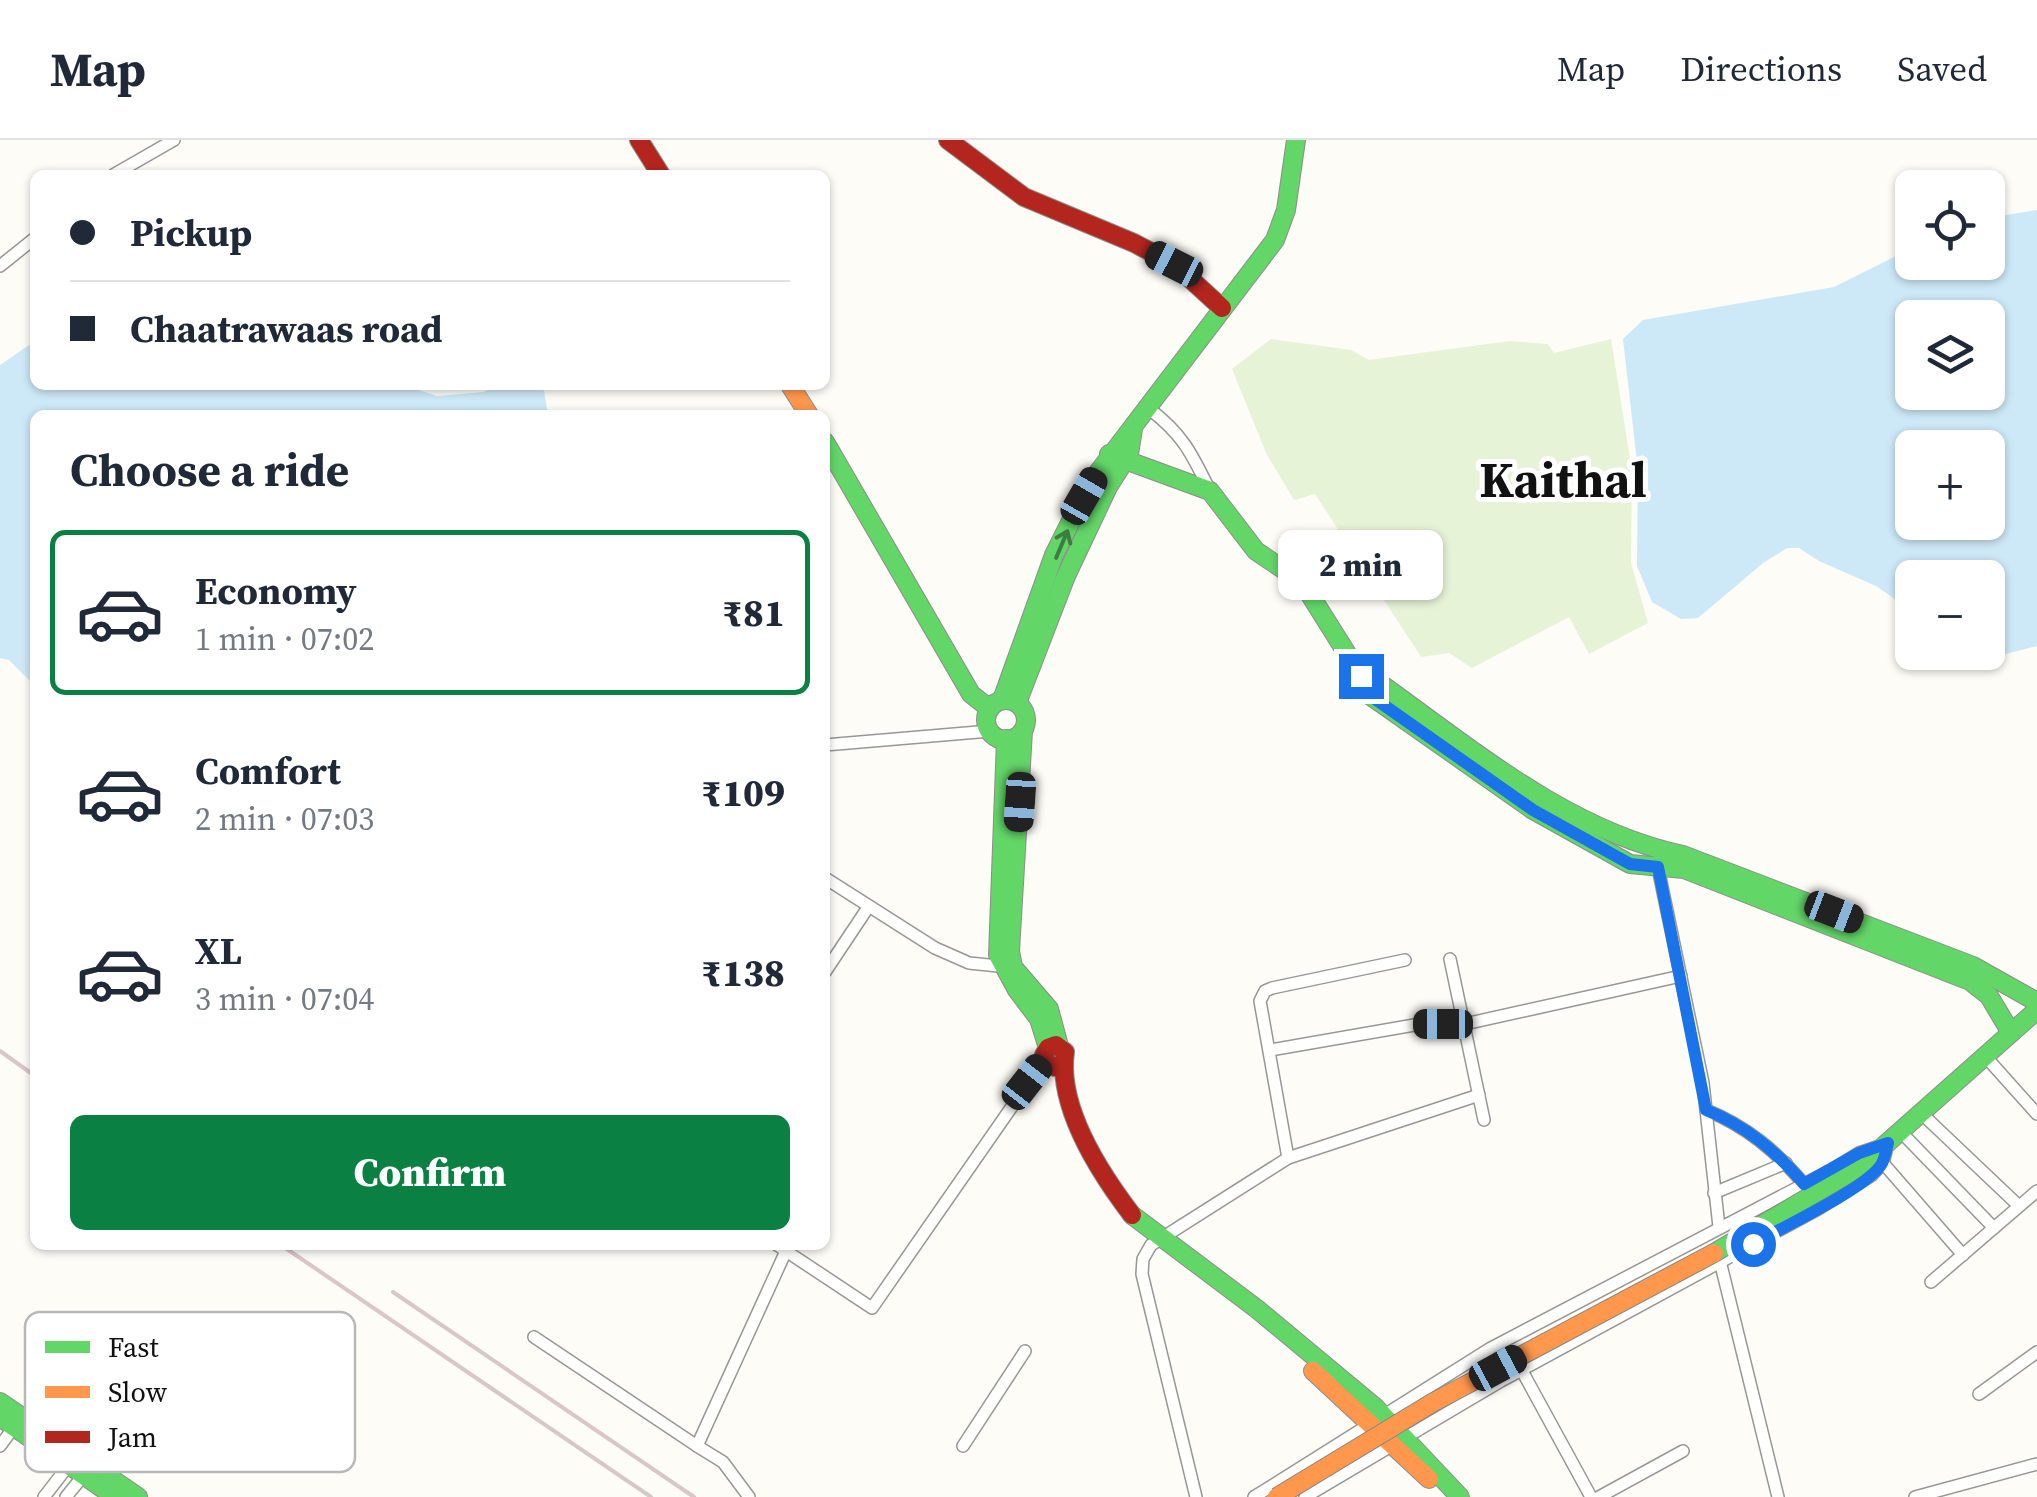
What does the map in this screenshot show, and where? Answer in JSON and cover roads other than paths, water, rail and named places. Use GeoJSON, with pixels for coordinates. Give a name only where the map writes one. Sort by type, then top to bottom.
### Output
{"type":"FeatureCollection","features":[{"type":"Feature","properties":{"kind":"street"},"geometry":{"type":"LineString","coordinates":[[123,170],[174,140]]}},
{"type":"Feature","properties":{"kind":"street"},"geometry":{"type":"LineString","coordinates":[[639,140],[658,170]]}},
{"type":"Feature","properties":{"kind":"street"},"geometry":{"type":"LineString","coordinates":[[948,140],[1024,197],[1174,264],[1222,308]]}},
{"type":"Feature","properties":{"kind":"street"},"geometry":{"type":"LineString","coordinates":[[1006,733],[987,724],[1003,704],[1074,515],[1116,458],[1129,454],[1133,429],[1275,240],[1286,210],[1296,140]]}},
{"type":"Feature","properties":{"kind":"street"},"geometry":{"type":"LineString","coordinates":[[0,266],[30,242]]}},
{"type":"Feature","properties":{"kind":"street"},"geometry":{"type":"LineString","coordinates":[[1148,408],[1171,425],[1189,447],[1210,491],[1256,550],[1302,582],[1361,676],[1378,682],[1525,787],[1656,858],[1970,981],[1989,996],[2011,1033]]}},
{"type":"Feature","properties":{"kind":"street"},"geometry":{"type":"LineString","coordinates":[[830,451],[971,694],[1026,715],[1006,733],[830,745]]}},
{"type":"Feature","properties":{"kind":"street"},"geometry":{"type":"LineString","coordinates":[[1116,458],[1210,491]]}},
{"type":"Feature","properties":{"kind":"street"},"geometry":{"type":"LineString","coordinates":[[1006,733],[1010,950],[1007,967]]}},
{"type":"Feature","properties":{"kind":"street"},"geometry":{"type":"LineString","coordinates":[[1277,1497],[1432,1403],[1728,1245],[1860,1167],[2037,1006],[1973,966],[1683,855],[1656,858]]}},
{"type":"Feature","properties":{"kind":"street"},"geometry":{"type":"LineString","coordinates":[[1656,858],[1706,1110],[1718,1228]]}},
{"type":"Feature","properties":{"kind":"street"},"geometry":{"type":"LineString","coordinates":[[830,881],[935,948],[969,964],[1007,967],[1049,1010],[1053,1057],[1116,1196],[1156,1242],[1377,1419],[1460,1497]]}},
{"type":"Feature","properties":{"kind":"street"},"geometry":{"type":"LineString","coordinates":[[830,964],[869,906]]}},
{"type":"Feature","properties":{"kind":"street"},"geometry":{"type":"LineString","coordinates":[[1450,959],[1484,1120]]}},
{"type":"Feature","properties":{"kind":"street"},"geometry":{"type":"LineString","coordinates":[[1288,1158],[1260,1001],[1265,991],[1405,960]]}},
{"type":"Feature","properties":{"kind":"street"},"geometry":{"type":"LineString","coordinates":[[1270,1050],[1420,1024],[1465,1024],[1681,976]]}},
{"type":"Feature","properties":{"kind":"street"},"geometry":{"type":"LineString","coordinates":[[1986,1056],[2037,1114]]}},
{"type":"Feature","properties":{"kind":"street"},"geometry":{"type":"LineString","coordinates":[[785,1250],[872,1308],[1053,1057]]}},
{"type":"Feature","properties":{"kind":"street"},"geometry":{"type":"LineString","coordinates":[[1196,1497],[1142,1274],[1143,1259],[1156,1242],[1288,1158],[1480,1095]]}},
{"type":"Feature","properties":{"kind":"street"},"geometry":{"type":"LineString","coordinates":[[1706,1110],[1730,1120],[1775,1151],[1804,1184]]}},
{"type":"Feature","properties":{"kind":"street"},"geometry":{"type":"LineString","coordinates":[[1922,1113],[2020,1206]]}},
{"type":"Feature","properties":{"kind":"street"},"geometry":{"type":"LineString","coordinates":[[1305,1497],[1521,1369],[1818,1209],[1872,1174],[1883,1163],[1894,1137]]}},
{"type":"Feature","properties":{"kind":"street"},"geometry":{"type":"LineString","coordinates":[[1254,1497],[1491,1348],[1894,1137]]}},
{"type":"Feature","properties":{"kind":"street"},"geometry":{"type":"LineString","coordinates":[[1894,1137],[1994,1228]]}},
{"type":"Feature","properties":{"kind":"street"},"geometry":{"type":"LineString","coordinates":[[1714,1194],[1786,1163]]}},
{"type":"Feature","properties":{"kind":"street"},"geometry":{"type":"LineString","coordinates":[[1883,1163],[1962,1255]]}},
{"type":"Feature","properties":{"kind":"street"},"geometry":{"type":"LineString","coordinates":[[1931,1282],[2037,1191]]}},
{"type":"Feature","properties":{"kind":"street"},"geometry":{"type":"LineString","coordinates":[[697,1446],[781,1250]]}},
{"type":"Feature","properties":{"kind":"street"},"geometry":{"type":"LineString","coordinates":[[1720,1261],[1778,1497]]}},
{"type":"Feature","properties":{"kind":"street"},"geometry":{"type":"LineString","coordinates":[[534,1337],[722,1462],[749,1497]]}},
{"type":"Feature","properties":{"kind":"street"},"geometry":{"type":"LineString","coordinates":[[964,1446],[1025,1351]]}},
{"type":"Feature","properties":{"kind":"street"},"geometry":{"type":"LineString","coordinates":[[1979,1394],[2037,1352]]}},
{"type":"Feature","properties":{"kind":"street"},"geometry":{"type":"LineString","coordinates":[[1521,1369],[1591,1497]]}},
{"type":"Feature","properties":{"kind":"street"},"geometry":{"type":"LineString","coordinates":[[0,1402],[25,1422]]}},
{"type":"Feature","properties":{"kind":"street"},"geometry":{"type":"LineString","coordinates":[[0,1446],[7,1422]]}},
{"type":"Feature","properties":{"kind":"street"},"geometry":{"type":"LineString","coordinates":[[1399,1440],[1447,1497]]}},
{"type":"Feature","properties":{"kind":"street"},"geometry":{"type":"LineString","coordinates":[[1599,1497],[1682,1451]]}},
{"type":"Feature","properties":{"kind":"street"},"geometry":{"type":"LineString","coordinates":[[1915,1497],[2037,1464]]}},
{"type":"Feature","properties":{"kind":"street"},"geometry":{"type":"LineString","coordinates":[[44,1497],[72,1472]]}},
{"type":"Feature","properties":{"kind":"street"},"geometry":{"type":"LineString","coordinates":[[66,1497],[77,1472]]}},
{"type":"Feature","properties":{"kind":"street"},"geometry":{"type":"LineString","coordinates":[[88,1472],[115,1497]]}},
{"type":"Feature","properties":{"kind":"street"},"geometry":{"type":"LineString","coordinates":[[93,1472],[138,1497]]}},
{"type":"Feature","properties":{"kind":"water"},"geometry":{"type":"Polygon","coordinates":[[[2037,210],[2037,646],[2005,654],[2005,560],[1895,560],[1895,599],[1799,548],[1787,548],[1763,563],[1698,618],[1681,619],[1652,602],[1637,566],[1638,471],[1623,339],[1643,320],[1834,287],[1895,256],[1895,280],[2005,280],[2005,215],[2037,210]]]}},
{"type":"Feature","properties":{"kind":"water"},"geometry":{"type":"Polygon","coordinates":[[[30,344],[30,390],[418,390],[437,396],[488,390],[544,390],[547,410],[30,410],[30,681],[9,660],[0,658],[0,365],[30,344]]]}},
{"type":"Feature","properties":{"kind":"railway"},"geometry":{"type":"LineString","coordinates":[[0,1051],[30,1072]]}},
{"type":"Feature","properties":{"kind":"railway"},"geometry":{"type":"LineString","coordinates":[[288,1250],[651,1497]]}},
{"type":"Feature","properties":{"kind":"railway"},"geometry":{"type":"LineString","coordinates":[[393,1292],[694,1497]]}},
{"type":"Feature","properties":{"kind":"district","name":"Kaithal"},"geometry":{"type":"Point","coordinates":[1563,479]}}]}
